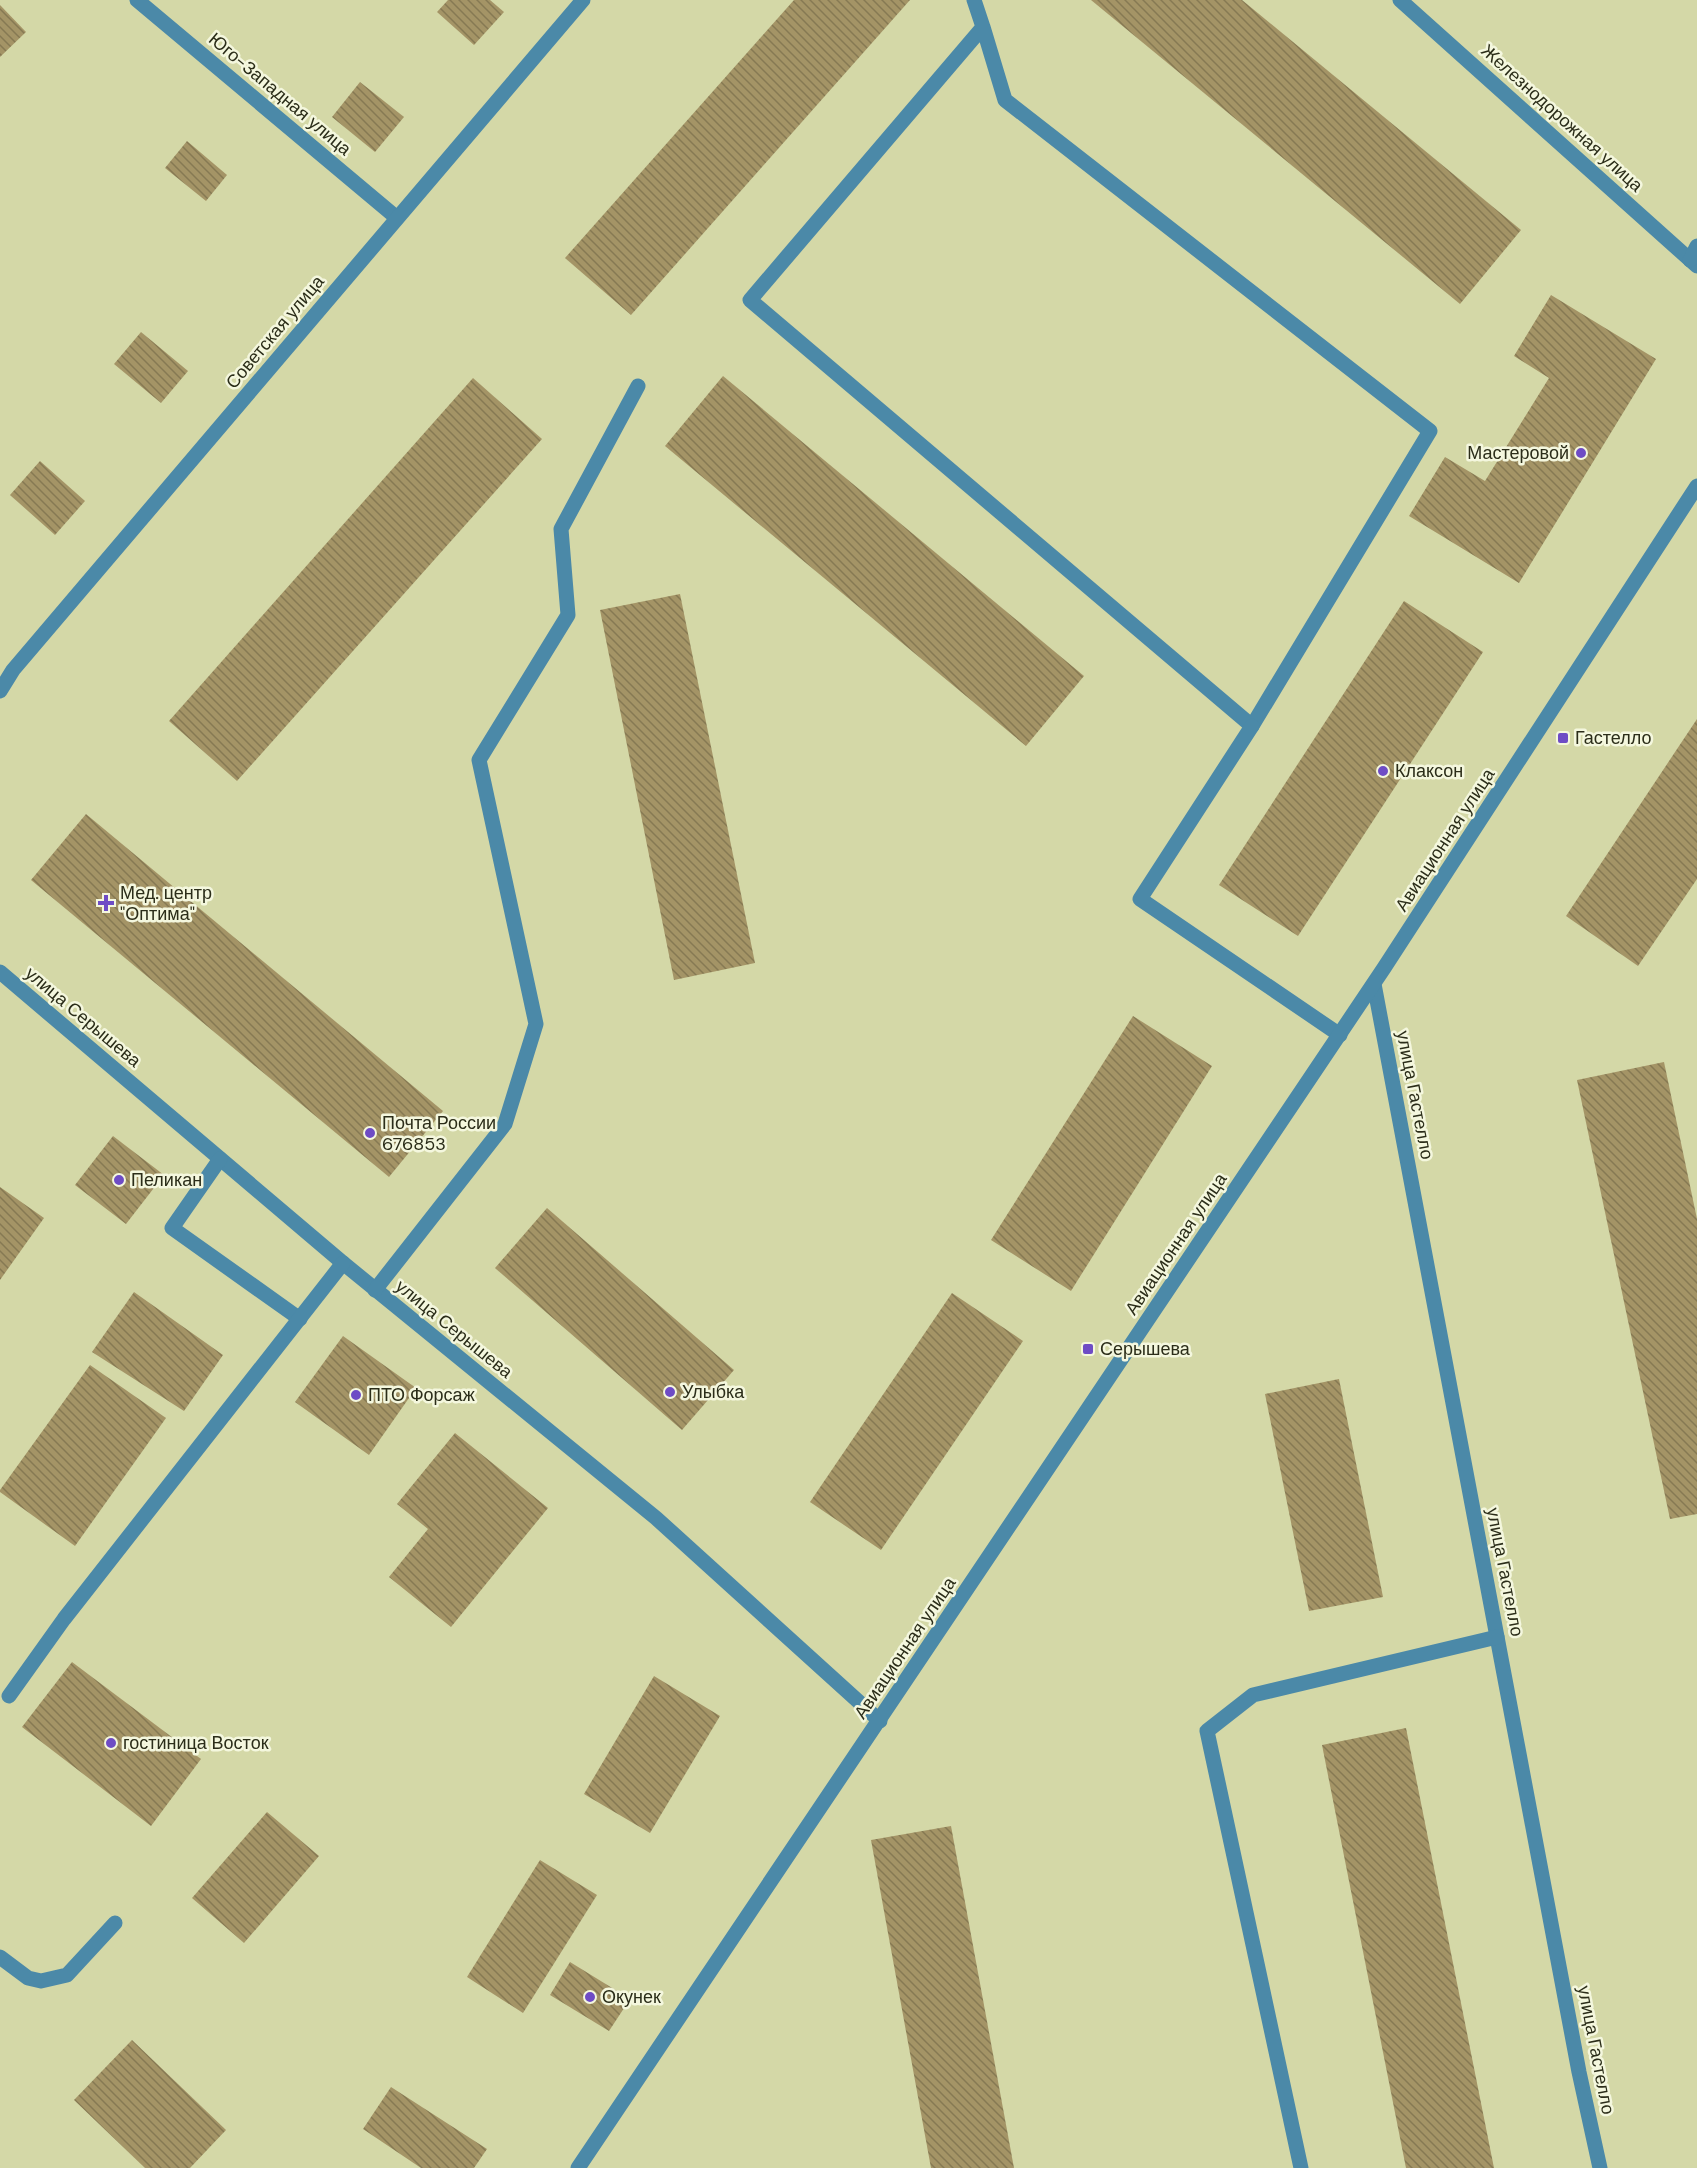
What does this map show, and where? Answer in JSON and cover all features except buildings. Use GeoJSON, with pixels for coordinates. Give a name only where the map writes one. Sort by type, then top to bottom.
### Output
{"type":"FeatureCollection","features":[{"type":"Feature","properties":{"kind":"street","name":"Юго-Западная улица"},"geometry":{"type":"LineString","coordinates":[[137,0],[397,219]]}},
{"type":"Feature","properties":{"kind":"street","name":"Советская улица"},"geometry":{"type":"LineString","coordinates":[[0,691],[13,670],[583,0]]}},
{"type":"Feature","properties":{"kind":"street"},"geometry":{"type":"LineString","coordinates":[[974,0],[1005,100],[1430,430],[1252,726],[1140,899],[1340,1035]]}},
{"type":"Feature","properties":{"kind":"street","name":"Железнодорожная улица"},"geometry":{"type":"LineString","coordinates":[[1400,0],[1695,257]]}},
{"type":"Feature","properties":{"kind":"street"},"geometry":{"type":"LineString","coordinates":[[983,27],[750,300],[1252,726]]}},
{"type":"Feature","properties":{"kind":"street"},"geometry":{"type":"LineString","coordinates":[[375,1290],[505,1124],[536,1024],[479,760],[568,615],[561,529],[638,386]]}},
{"type":"Feature","properties":{"kind":"street","name":"Авиационная улица"},"geometry":{"type":"LineString","coordinates":[[578,2168],[1374,984],[1697,486]]}},
{"type":"Feature","properties":{"kind":"street","name":"улица Серышева"},"geometry":{"type":"LineString","coordinates":[[0,972],[375,1290],[656,1518],[880,1721]]}},
{"type":"Feature","properties":{"kind":"street","name":"улица Гастелло"},"geometry":{"type":"LineString","coordinates":[[1374,984],[1579,2072],[1600,2168]]}},
{"type":"Feature","properties":{"kind":"street"},"geometry":{"type":"LineString","coordinates":[[220,1159],[172,1228],[300,1318]]}},
{"type":"Feature","properties":{"kind":"street"},"geometry":{"type":"LineString","coordinates":[[9,1696],[64,1619],[343,1263]]}},
{"type":"Feature","properties":{"kind":"street"},"geometry":{"type":"LineString","coordinates":[[1301,2168],[1207,1731],[1253,1695],[1497,1637]]}},
{"type":"Feature","properties":{"kind":"street"},"geometry":{"type":"LineString","coordinates":[[0,1957],[28,1978],[41,1981],[67,1975],[115,1923]]}},
{"type":"Feature","properties":{"kind":"place","name":"Мастеровой"},"geometry":{"type":"Point","coordinates":[1581,453]}},
{"type":"Feature","properties":{"kind":"place","name":"Гастелло"},"geometry":{"type":"Point","coordinates":[1563,738]}},
{"type":"Feature","properties":{"kind":"place","name":"Клаксон"},"geometry":{"type":"Point","coordinates":[1383,771]}},
{"type":"Feature","properties":{"kind":"place","name":"Мед. центр \"Оптима\""},"geometry":{"type":"Point","coordinates":[106,903]}},
{"type":"Feature","properties":{"kind":"place","name":"Почта России 676853"},"geometry":{"type":"Point","coordinates":[370,1133]}},
{"type":"Feature","properties":{"kind":"place","name":"Пеликан"},"geometry":{"type":"Point","coordinates":[119,1180]}},
{"type":"Feature","properties":{"kind":"place","name":"Серышева"},"geometry":{"type":"Point","coordinates":[1088,1349]}},
{"type":"Feature","properties":{"kind":"place","name":"Улыбка"},"geometry":{"type":"Point","coordinates":[670,1392]}},
{"type":"Feature","properties":{"kind":"place","name":"ПТО Форсаж"},"geometry":{"type":"Point","coordinates":[356,1395]}},
{"type":"Feature","properties":{"kind":"place","name":"гостиница Восток"},"geometry":{"type":"Point","coordinates":[111,1743]}},
{"type":"Feature","properties":{"kind":"place","name":"Окунек"},"geometry":{"type":"Point","coordinates":[590,1997]}}]}
